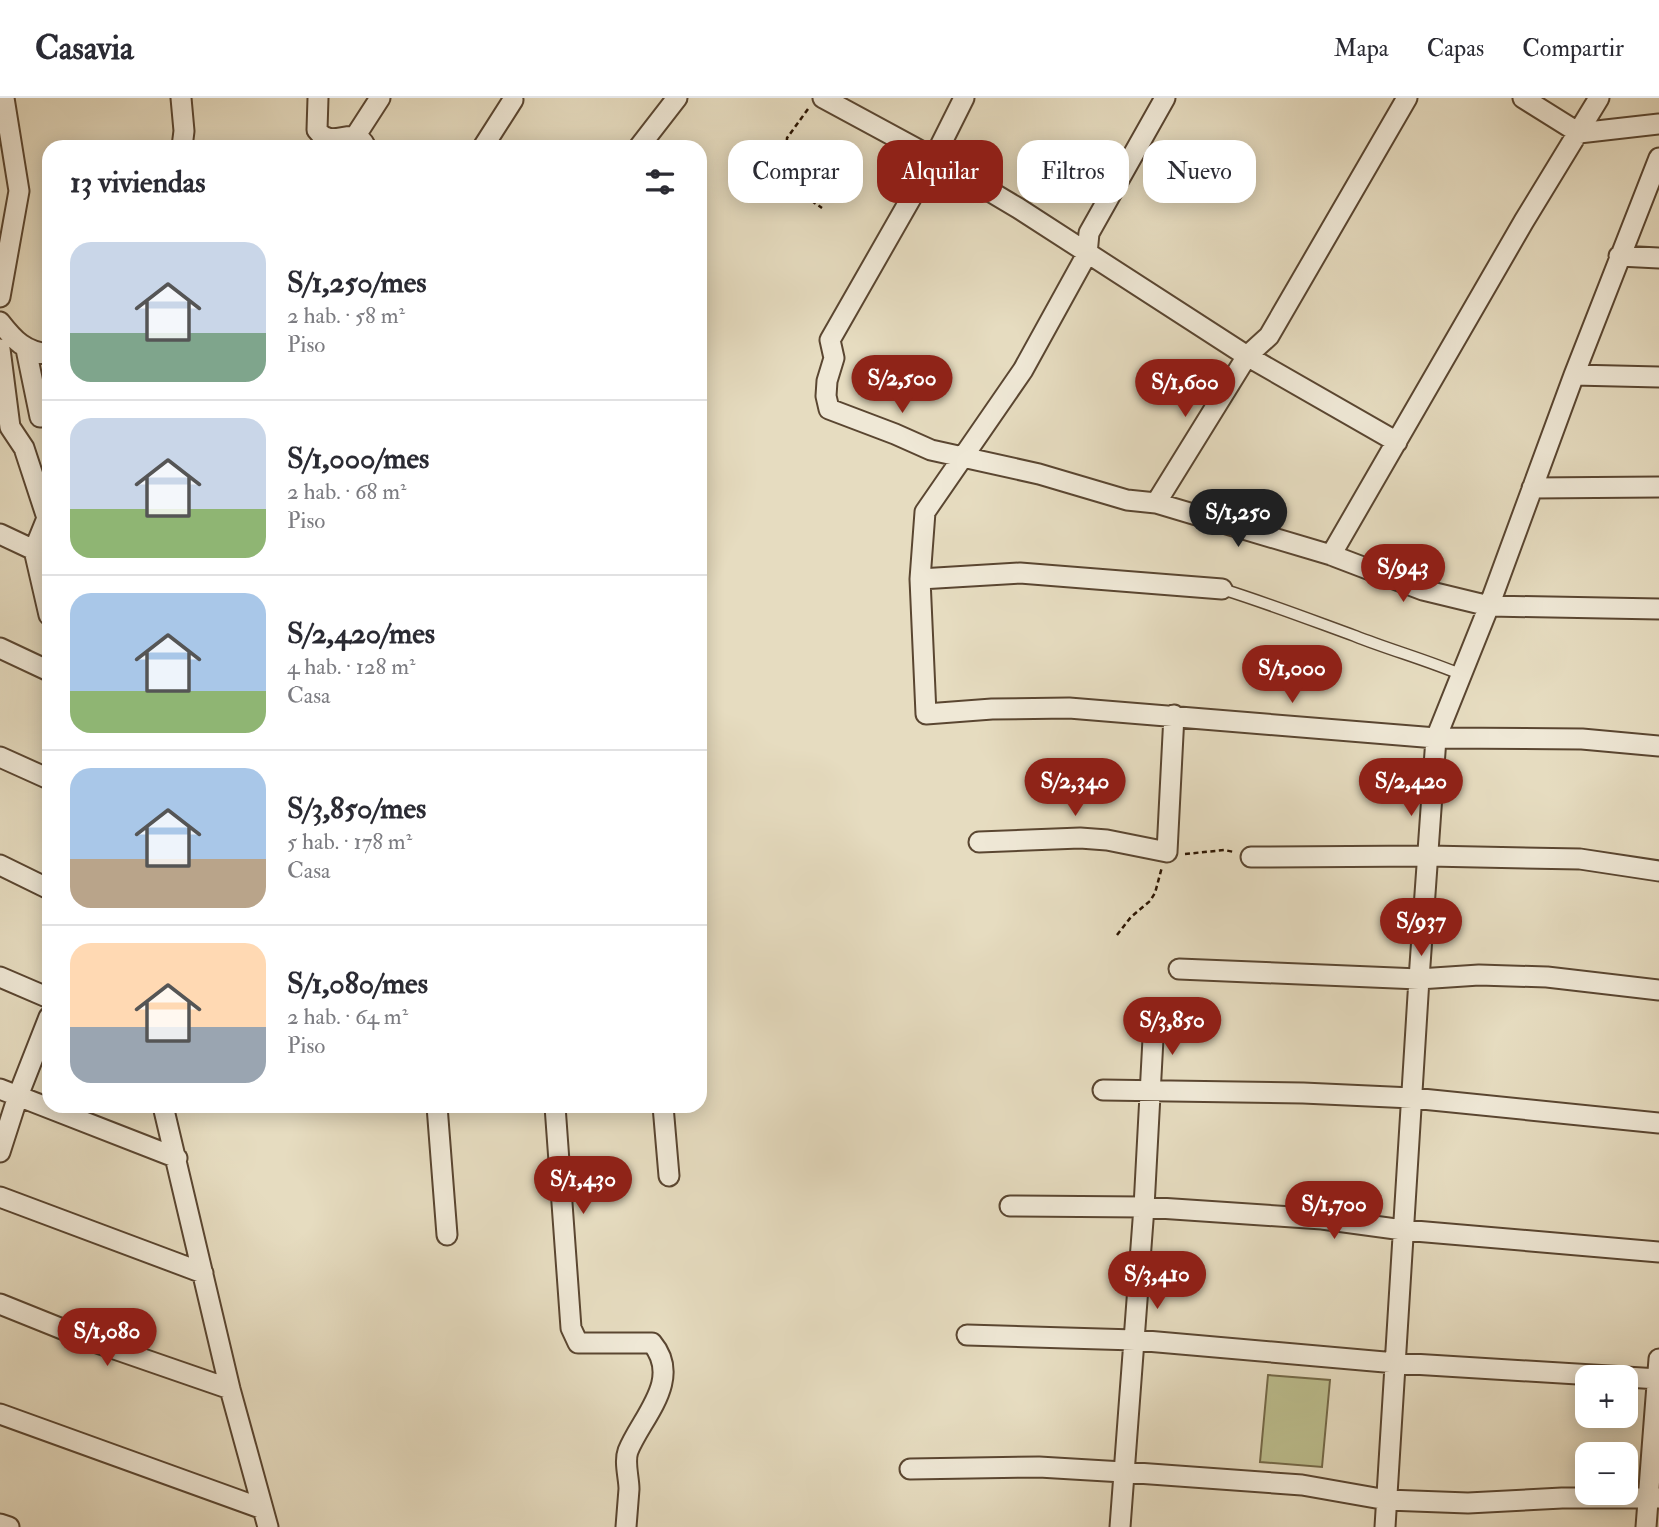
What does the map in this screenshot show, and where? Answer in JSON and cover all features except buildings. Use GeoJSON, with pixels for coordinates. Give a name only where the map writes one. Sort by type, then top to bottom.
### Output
{"type":"FeatureCollection","features":[{"type":"Feature","properties":{"kind":"street"},"geometry":{"type":"LineString","coordinates":[[0,297],[7,226],[19,191],[4,98]]}},
{"type":"Feature","properties":{"kind":"street"},"geometry":{"type":"LineString","coordinates":[[181,98],[183,140]]}},
{"type":"Feature","properties":{"kind":"street"},"geometry":{"type":"LineString","coordinates":[[318,98],[317,130],[322,137],[331,140]]}},
{"type":"Feature","properties":{"kind":"street"},"geometry":{"type":"LineString","coordinates":[[359,140],[380,98]]}},
{"type":"Feature","properties":{"kind":"street"},"geometry":{"type":"LineString","coordinates":[[644,140],[677,98]]}},
{"type":"Feature","properties":{"kind":"street"},"geometry":{"type":"LineString","coordinates":[[943,140],[964,98]]}},
{"type":"Feature","properties":{"kind":"street"},"geometry":{"type":"LineString","coordinates":[[1165,98],[1089,233],[1087,254],[1023,370],[925,512],[920,579],[926,714],[992,709],[1069,708],[1436,738],[1582,739],[1659,746]]}},
{"type":"Feature","properties":{"kind":"street"},"geometry":{"type":"LineString","coordinates":[[1156,503],[1247,356],[1269,336],[1408,98]]}},
{"type":"Feature","properties":{"kind":"street"},"geometry":{"type":"LineString","coordinates":[[1523,98],[1579,133],[1659,124]]}},
{"type":"Feature","properties":{"kind":"street"},"geometry":{"type":"LineString","coordinates":[[1331,555],[1524,221],[1599,98]]}},
{"type":"Feature","properties":{"kind":"street"},"geometry":{"type":"LineString","coordinates":[[487,140],[513,100]]}},
{"type":"Feature","properties":{"kind":"street"},"geometry":{"type":"LineString","coordinates":[[818,100],[898,140]]}},
{"type":"Feature","properties":{"kind":"street"},"geometry":{"type":"LineString","coordinates":[[1385,1527],[1436,738],[1659,158]]}},
{"type":"Feature","properties":{"kind":"street"},"geometry":{"type":"LineString","coordinates":[[1003,201],[1247,356],[1397,442]]}},
{"type":"Feature","properties":{"kind":"street"},"geometry":{"type":"LineString","coordinates":[[908,203],[830,340],[834,358],[827,381],[829,409],[931,450],[1040,474],[1127,500],[1156,503],[1331,555],[1423,590],[1489,606],[1659,609]]}},
{"type":"Feature","properties":{"kind":"street"},"geometry":{"type":"LineString","coordinates":[[1619,257],[1659,258]]}},
{"type":"Feature","properties":{"kind":"street"},"geometry":{"type":"LineString","coordinates":[[0,322],[17,343],[26,349],[42,352]]}},
{"type":"Feature","properties":{"kind":"street"},"geometry":{"type":"LineString","coordinates":[[0,349],[5,425],[24,448],[42,503]]}},
{"type":"Feature","properties":{"kind":"street"},"geometry":{"type":"LineString","coordinates":[[26,349],[42,417]]}},
{"type":"Feature","properties":{"kind":"street"},"geometry":{"type":"LineString","coordinates":[[1574,375],[1659,377]]}},
{"type":"Feature","properties":{"kind":"street"},"geometry":{"type":"LineString","coordinates":[[1532,488],[1659,486]]}},
{"type":"Feature","properties":{"kind":"street"},"geometry":{"type":"LineString","coordinates":[[42,530],[34,550],[42,585]]}},
{"type":"Feature","properties":{"kind":"street"},"geometry":{"type":"LineString","coordinates":[[0,534],[34,550]]}},
{"type":"Feature","properties":{"kind":"street"},"geometry":{"type":"LineString","coordinates":[[920,579],[1020,573],[1222,589]]}},
{"type":"Feature","properties":{"kind":"street"},"geometry":{"type":"LineString","coordinates":[[0,648],[42,668]]}},
{"type":"Feature","properties":{"kind":"street"},"geometry":{"type":"LineString","coordinates":[[979,842],[1080,838],[1107,840],[1167,852],[1174,715]]}},
{"type":"Feature","properties":{"kind":"street"},"geometry":{"type":"LineString","coordinates":[[0,757],[42,776]]}},
{"type":"Feature","properties":{"kind":"street"},"geometry":{"type":"LineString","coordinates":[[1251,857],[1580,859],[1659,871]]}},
{"type":"Feature","properties":{"kind":"street"},"geometry":{"type":"LineString","coordinates":[[0,865],[42,886]]}},
{"type":"Feature","properties":{"kind":"street"},"geometry":{"type":"LineString","coordinates":[[1179,969],[1419,978],[1479,975],[1547,977],[1659,990]]}},
{"type":"Feature","properties":{"kind":"street"},"geometry":{"type":"LineString","coordinates":[[0,977],[42,995]]}},
{"type":"Feature","properties":{"kind":"street"},"geometry":{"type":"LineString","coordinates":[[1120,1527],[1144,1208],[1153,1020]]}},
{"type":"Feature","properties":{"kind":"street"},"geometry":{"type":"LineString","coordinates":[[0,1152],[9,1093],[42,1030]]}},
{"type":"Feature","properties":{"kind":"street"},"geometry":{"type":"LineString","coordinates":[[1103,1090],[1303,1093],[1412,1098],[1659,1123]]}},
{"type":"Feature","properties":{"kind":"street"},"geometry":{"type":"LineString","coordinates":[[9,1093],[42,1107]]}},
{"type":"Feature","properties":{"kind":"street"},"geometry":{"type":"LineString","coordinates":[[58,1113],[177,1158]]}},
{"type":"Feature","properties":{"kind":"street"},"geometry":{"type":"LineString","coordinates":[[165,1113],[230,1389],[266,1518]]}},
{"type":"Feature","properties":{"kind":"street"},"geometry":{"type":"LineString","coordinates":[[438,1113],[447,1235]]}},
{"type":"Feature","properties":{"kind":"street"},"geometry":{"type":"LineString","coordinates":[[556,1113],[571,1328],[578,1343],[652,1343],[659,1351],[663,1369],[659,1394],[627,1453],[629,1488],[625,1527]]}},
{"type":"Feature","properties":{"kind":"street"},"geometry":{"type":"LineString","coordinates":[[664,1113],[669,1176]]}},
{"type":"Feature","properties":{"kind":"street"},"geometry":{"type":"LineString","coordinates":[[0,1197],[203,1273]]}},
{"type":"Feature","properties":{"kind":"street"},"geometry":{"type":"LineString","coordinates":[[1010,1206],[1144,1208],[1322,1219],[1403,1230],[1659,1252]]}},
{"type":"Feature","properties":{"kind":"street"},"geometry":{"type":"LineString","coordinates":[[0,1304],[97,1343],[230,1389]]}},
{"type":"Feature","properties":{"kind":"street"},"geometry":{"type":"LineString","coordinates":[[967,1335],[1135,1340],[1396,1363],[1658,1379]]}},
{"type":"Feature","properties":{"kind":"street"},"geometry":{"type":"LineString","coordinates":[[1646,1527],[1653,1497],[1659,1359]]}},
{"type":"Feature","properties":{"kind":"street"},"geometry":{"type":"LineString","coordinates":[[0,1414],[266,1518]]}},
{"type":"Feature","properties":{"kind":"street"},"geometry":{"type":"LineString","coordinates":[[910,1469],[1039,1466],[1302,1485],[1387,1500],[1468,1503],[1653,1497]]}},
{"type":"Feature","properties":{"kind":"street"},"geometry":{"type":"LineString","coordinates":[[0,1524],[9,1527]]}},
{"type":"Feature","properties":{"kind":"lane"},"geometry":{"type":"LineString","coordinates":[[1222,589],[1302,615],[1462,675]]}},
{"type":"Feature","properties":{"kind":"path"},"geometry":{"type":"LineString","coordinates":[[818,100],[787,138],[786,178],[793,188],[821,208]]}},
{"type":"Feature","properties":{"kind":"path"},"geometry":{"type":"LineString","coordinates":[[1117,935],[1155,893],[1167,852],[1224,850],[1251,857]]}},
{"type":"Feature","properties":{"kind":"green space"},"geometry":{"type":"Polygon","coordinates":[[[1268,1375],[1330,1380],[1322,1467],[1260,1462],[1268,1375]]]}}]}
